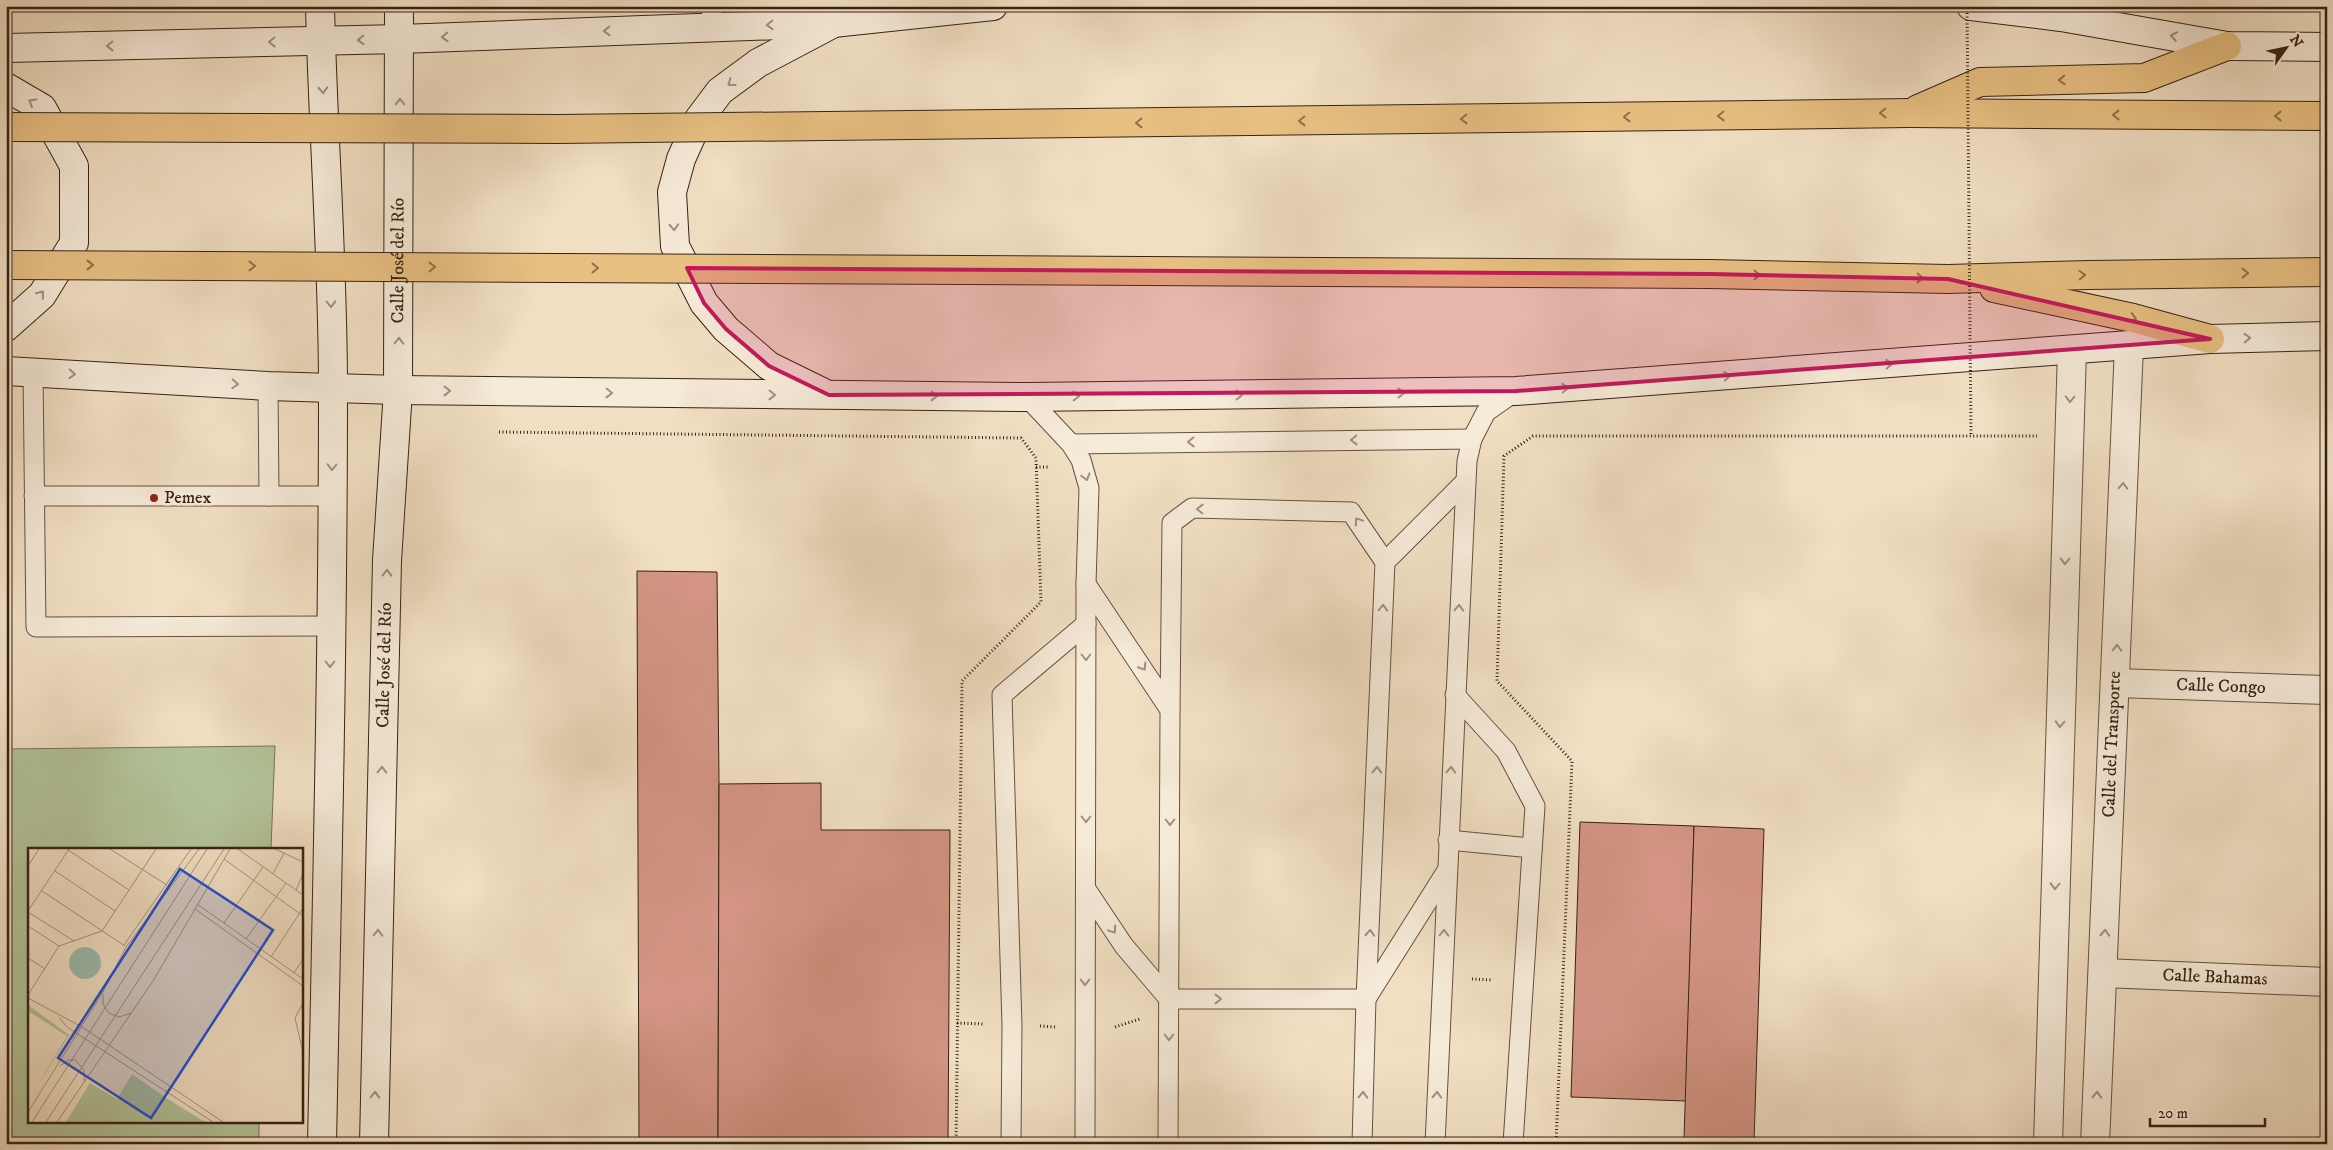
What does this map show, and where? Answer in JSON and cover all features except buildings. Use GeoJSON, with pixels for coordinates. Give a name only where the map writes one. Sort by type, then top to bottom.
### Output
{"type":"FeatureCollection","features":[{"type":"Feature","properties":{"kind":"highway"},"geometry":{"type":"LineString","coordinates":[[1910,113],[1980,82],[2144,78],[2227,46]]}},
{"type":"Feature","properties":{"kind":"highway"},"geometry":{"type":"LineString","coordinates":[[6,127],[559,130],[1910,113],[2327,116]]}},
{"type":"Feature","properties":{"kind":"highway"},"geometry":{"type":"LineString","coordinates":[[6,265],[1709,274],[1948,279],[2327,272]]}},
{"type":"Feature","properties":{"kind":"highway"},"geometry":{"type":"LineString","coordinates":[[1948,279],[2133,318],[2210,339]]}},
{"type":"Feature","properties":{"kind":"main road"},"geometry":{"type":"LineString","coordinates":[[320,6],[329,200],[333,388],[322,1144]]}},
{"type":"Feature","properties":{"kind":"main road","name":"Calle José del Río"},"geometry":{"type":"LineString","coordinates":[[374,1144],[387,561],[398,390],[399,6]]}},
{"type":"Feature","properties":{"kind":"main road"},"geometry":{"type":"LineString","coordinates":[[6,48],[400,39],[713,17],[833,23],[993,6]]}},
{"type":"Feature","properties":{"kind":"main road"},"geometry":{"type":"LineString","coordinates":[[1971,6],[2062,16],[2227,46],[2327,47]]}},
{"type":"Feature","properties":{"kind":"main road"},"geometry":{"type":"LineString","coordinates":[[829,395],[768,366],[726,329],[704,303],[675,246],[672,192],[681,159],[699,119],[720,90],[758,63],[833,23]]}},
{"type":"Feature","properties":{"kind":"main road"},"geometry":{"type":"LineString","coordinates":[[6,87],[42,108],[74,166],[74,243],[42,295],[6,327]]}},
{"type":"Feature","properties":{"kind":"main road"},"geometry":{"type":"LineString","coordinates":[[20,371],[268,386],[398,390],[1027,397],[1516,391],[2210,339],[2327,336]]}},
{"type":"Feature","properties":{"kind":"main road","name":"Calle del Transporte"},"geometry":{"type":"LineString","coordinates":[[2095,1144],[2129,346]]}},
{"type":"Feature","properties":{"kind":"main road"},"geometry":{"type":"LineString","coordinates":[[2048,1144],[2072,350]]}},
{"type":"Feature","properties":{"kind":"main road","name":"Calle Congo"},"geometry":{"type":"LineString","coordinates":[[2116,683],[2327,690]]}},
{"type":"Feature","properties":{"kind":"main road","name":"Calle Bahamas"},"geometry":{"type":"LineString","coordinates":[[2103,972],[2327,982]]}},
{"type":"Feature","properties":{"kind":"lane"},"geometry":{"type":"LineString","coordinates":[[20,371],[34,496],[36,627],[330,626]]}},
{"type":"Feature","properties":{"kind":"lane"},"geometry":{"type":"LineString","coordinates":[[268,386],[269,496]]}},
{"type":"Feature","properties":{"kind":"lane"},"geometry":{"type":"LineString","coordinates":[[1434,1144],[1467,462],[1472,439],[1486,412],[1516,391]]}},
{"type":"Feature","properties":{"kind":"lane"},"geometry":{"type":"LineString","coordinates":[[1027,397],[1071,444],[1081,460],[1089,488],[1086,584],[1085,1144]]}},
{"type":"Feature","properties":{"kind":"lane"},"geometry":{"type":"LineString","coordinates":[[1071,444],[1472,439]]}},
{"type":"Feature","properties":{"kind":"lane"},"geometry":{"type":"LineString","coordinates":[[1384,562],[1465,482]]}},
{"type":"Feature","properties":{"kind":"lane"},"geometry":{"type":"LineString","coordinates":[[34,496],[332,496]]}},
{"type":"Feature","properties":{"kind":"lane"},"geometry":{"type":"LineString","coordinates":[[1168,1144],[1172,523],[1192,508],[1351,512],[1384,562],[1362,1144]]}},
{"type":"Feature","properties":{"kind":"lane"},"geometry":{"type":"LineString","coordinates":[[1086,584],[1170,710]]}},
{"type":"Feature","properties":{"kind":"lane"},"geometry":{"type":"LineString","coordinates":[[1011,1144],[1012,1025],[1002,695],[1086,624]]}},
{"type":"Feature","properties":{"kind":"lane"},"geometry":{"type":"LineString","coordinates":[[1455,695],[1506,751],[1521,776],[1535,806],[1513,1144]]}},
{"type":"Feature","properties":{"kind":"lane"},"geometry":{"type":"LineString","coordinates":[[1448,840],[1532,848]]}},
{"type":"Feature","properties":{"kind":"lane"},"geometry":{"type":"LineString","coordinates":[[1366,999],[1446,871]]}},
{"type":"Feature","properties":{"kind":"lane"},"geometry":{"type":"LineString","coordinates":[[1086,889],[1124,946],[1169,999],[1366,999]]}},
{"type":"Feature","properties":{"kind":"path"},"geometry":{"type":"LineString","coordinates":[[1967,6],[1971,436]]}},
{"type":"Feature","properties":{"kind":"path"},"geometry":{"type":"LineString","coordinates":[[499,432],[1021,438],[1036,458],[1041,602],[962,681],[956,1144]]}},
{"type":"Feature","properties":{"kind":"path"},"geometry":{"type":"LineString","coordinates":[[1556,1144],[1572,761],[1497,681],[1504,456],[1533,436],[2069,435]]}},
{"type":"Feature","properties":{"kind":"highlighted area"},"geometry":{"type":"Polygon","coordinates":[[[687,268],[1709,274],[1948,279],[2210,339],[1516,391],[829,395],[769,366],[726,329],[704,303],[687,268]]]}},
{"type":"Feature","properties":{"kind":"green space"},"geometry":{"type":"Polygon","coordinates":[[[275,746],[271,848],[28,848],[28,1122],[259,1122],[259,1144],[6,1144],[6,749],[275,746]]]}},
{"type":"Feature","properties":{"kind":"place","name":"Pemex"},"geometry":{"type":"Point","coordinates":[154,498]}}]}
